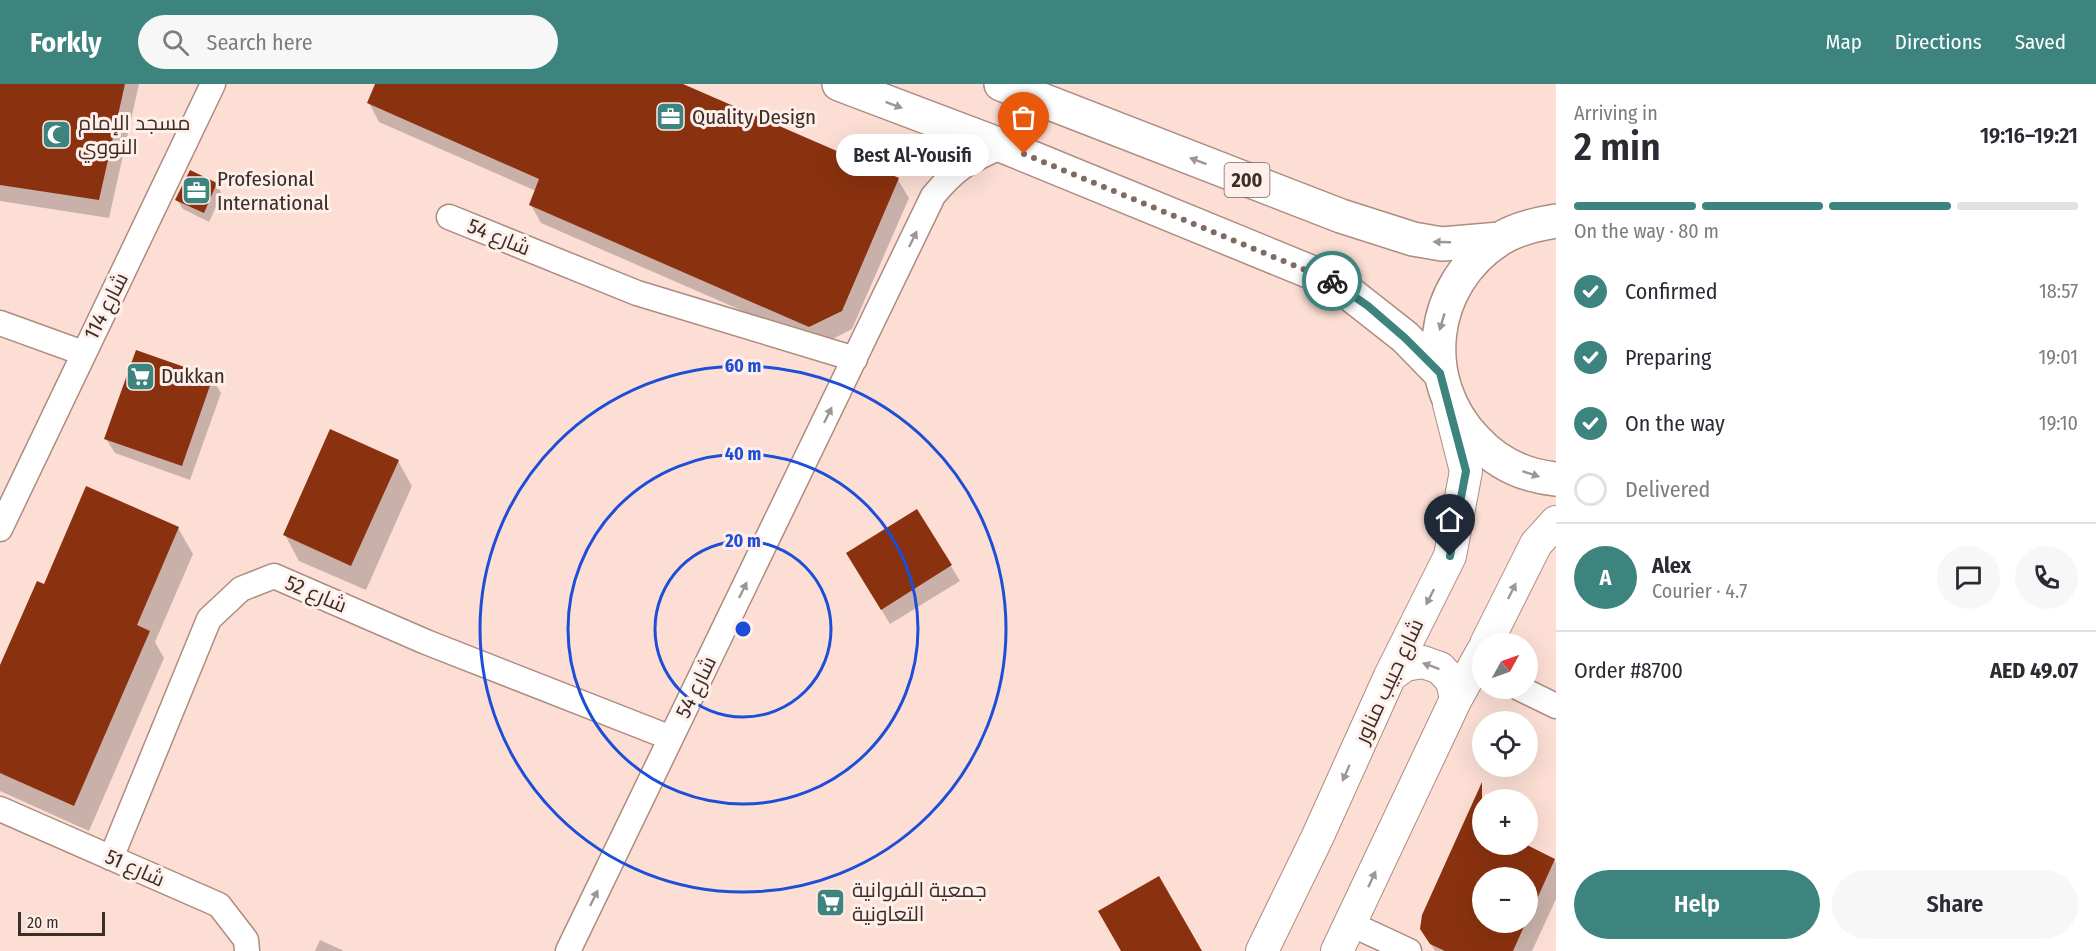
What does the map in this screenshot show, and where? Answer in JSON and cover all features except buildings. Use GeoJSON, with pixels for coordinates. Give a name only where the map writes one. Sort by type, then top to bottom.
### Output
{"type":"FeatureCollection","features":[{"type":"Feature","properties":{"kind":"main road","name":"200"},"geometry":{"type":"LineString","coordinates":[[839,84],[1003,146],[1335,282],[1368,306],[1405,338],[1444,386],[1463,428],[1485,450],[1511,467],[1541,477],[1556,478]]}},
{"type":"Feature","properties":{"kind":"main road","name":"200"},"geometry":{"type":"LineString","coordinates":[[1001,84],[1341,216],[1413,239],[1442,244],[1500,239]]}},
{"type":"Feature","properties":{"kind":"main road","name":"200"},"geometry":{"type":"LineString","coordinates":[[1444,386],[1438,334],[1449,296],[1470,264],[1500,239],[1536,224],[1556,221]]}},
{"type":"Feature","properties":{"kind":"street","name":"شارع 114"},"geometry":{"type":"LineString","coordinates":[[0,529],[213,84]]}},
{"type":"Feature","properties":{"kind":"street","name":"شارع 54"},"geometry":{"type":"LineString","coordinates":[[568,951],[933,196],[960,167],[1003,146]]}},
{"type":"Feature","properties":{"kind":"street","name":"شارع 54"},"geometry":{"type":"LineString","coordinates":[[449,217],[637,293],[855,359]]}},
{"type":"Feature","properties":{"kind":"street"},"geometry":{"type":"LineString","coordinates":[[0,323],[83,353]]}},
{"type":"Feature","properties":{"kind":"street","name":"شارع حبيب مناور"},"geometry":{"type":"LineString","coordinates":[[1262,951],[1317,838],[1390,676],[1450,556],[1466,471],[1444,386]]}},
{"type":"Feature","properties":{"kind":"street"},"geometry":{"type":"LineString","coordinates":[[1493,633],[1536,544],[1556,522]]}},
{"type":"Feature","properties":{"kind":"street","name":"شارع 52"},"geometry":{"type":"LineString","coordinates":[[111,858],[209,619],[242,589],[274,576],[426,642],[671,738]]}},
{"type":"Feature","properties":{"kind":"street"},"geometry":{"type":"LineString","coordinates":[[1390,676],[1405,665],[1423,662],[1440,668],[1452,681],[1456,699]]}},
{"type":"Feature","properties":{"kind":"street"},"geometry":{"type":"LineString","coordinates":[[1337,951],[1456,699],[1472,673]]}},
{"type":"Feature","properties":{"kind":"street"},"geometry":{"type":"LineString","coordinates":[[1538,697],[1556,706]]}},
{"type":"Feature","properties":{"kind":"street","name":"شارع 51"},"geometry":{"type":"LineString","coordinates":[[0,809],[219,905],[246,940],[247,951]]}},
{"type":"Feature","properties":{"kind":"street"},"geometry":{"type":"LineString","coordinates":[[1351,924],[1409,951]]}},
{"type":"Feature","properties":{"kind":"way so far"},"geometry":{"type":"LineString","coordinates":[[1024,154],[1332,281]]}},
{"type":"Feature","properties":{"kind":"place","name":"Quality Design"},"geometry":{"type":"Point","coordinates":[671,117]}},
{"type":"Feature","properties":{"kind":"place","name":"مسجد الإمام النووي"},"geometry":{"type":"Point","coordinates":[57,135]}},
{"type":"Feature","properties":{"kind":"place","name":"Best Al-Yousifi"},"geometry":{"type":"Point","coordinates":[1024,154]}},
{"type":"Feature","properties":{"kind":"place","name":"Profesional International"},"geometry":{"type":"Point","coordinates":[196,191]}},
{"type":"Feature","properties":{"kind":"place","name":"Dukkan"},"geometry":{"type":"Point","coordinates":[140,376]}},
{"type":"Feature","properties":{"kind":"place","name":"جمعية الفروانية التعاونية"},"geometry":{"type":"Point","coordinates":[831,902]}},
{"type":"Feature","properties":{"kind":"route"},"geometry":{"type":"LineString","coordinates":[[1332,281],[1368,306],[1440,373],[1466,471],[1450,556]]}}]}
